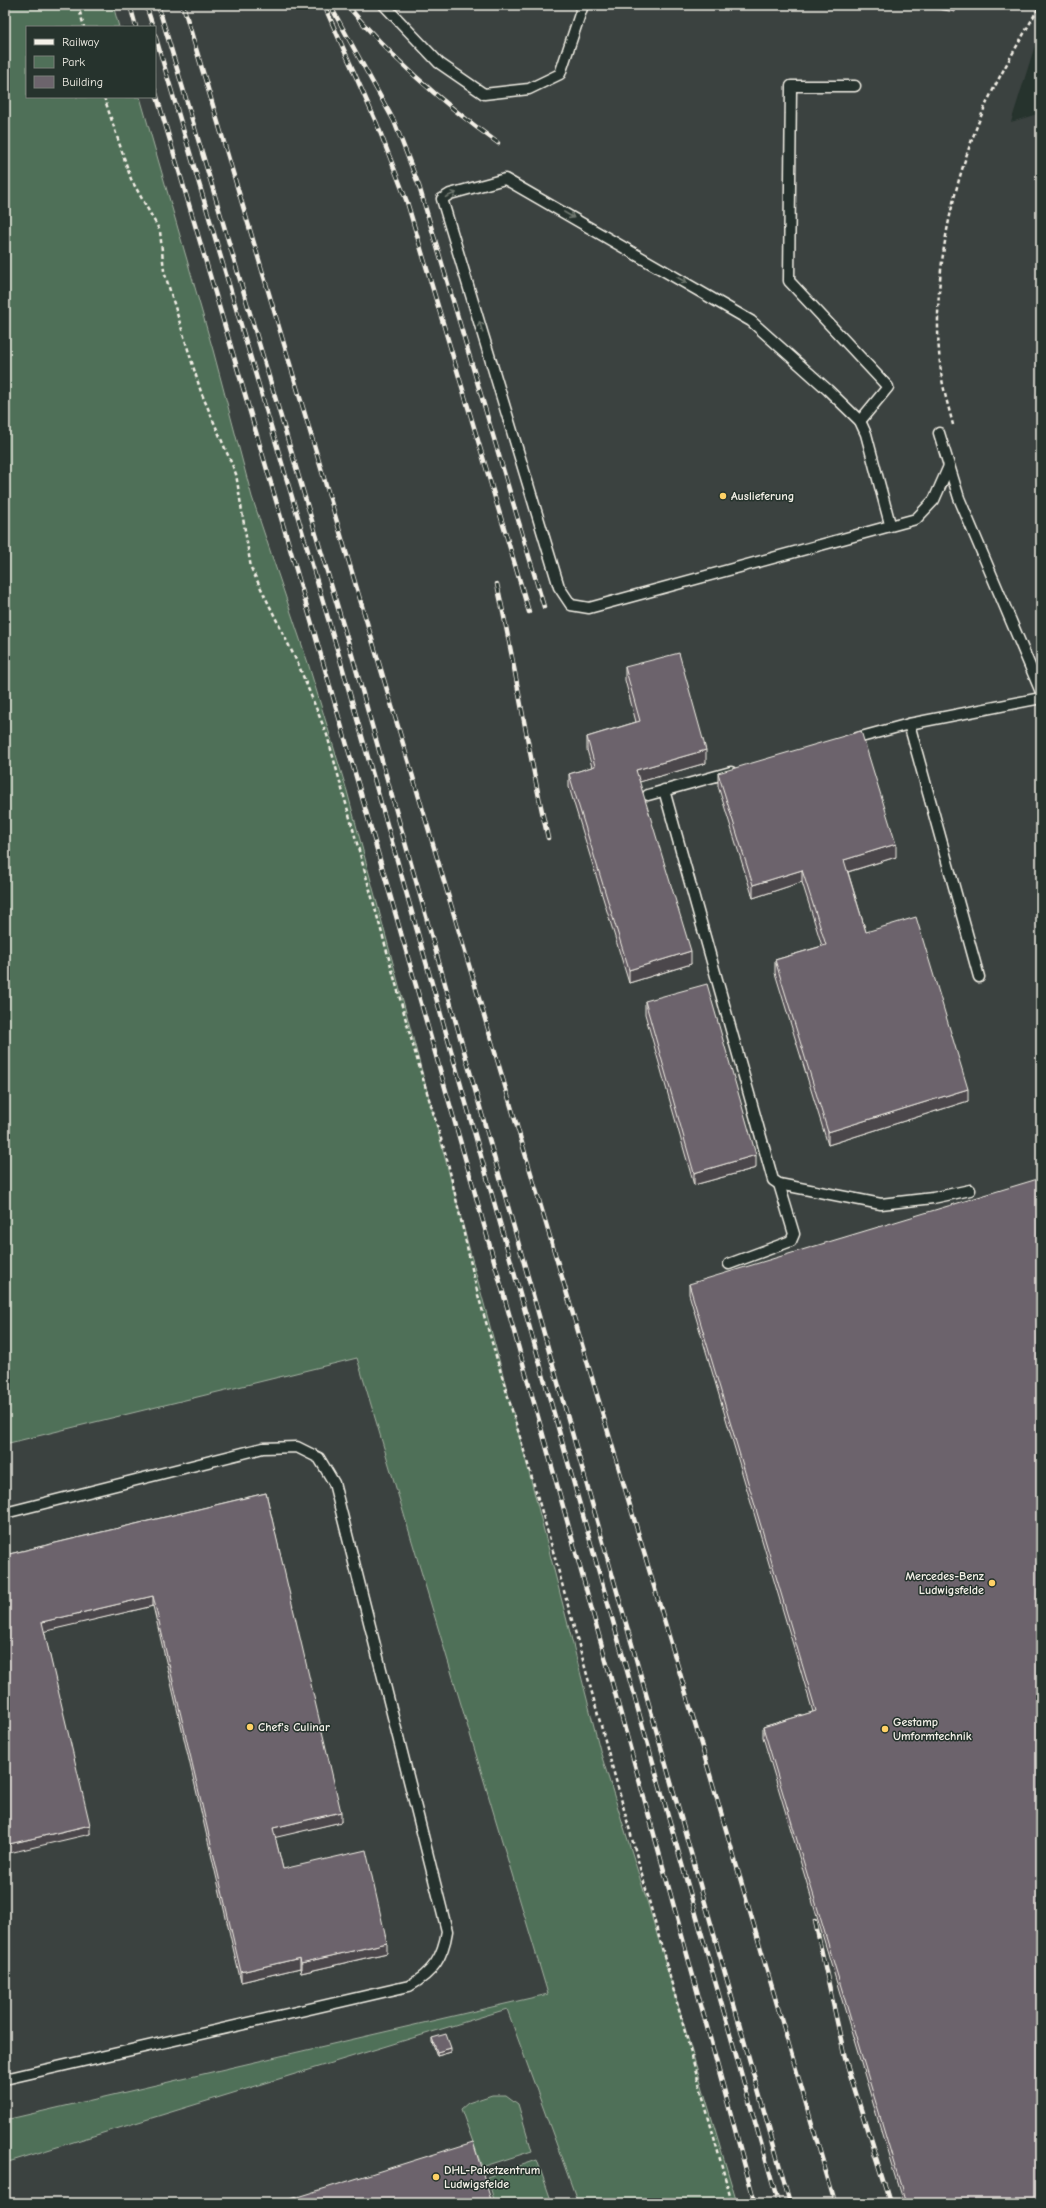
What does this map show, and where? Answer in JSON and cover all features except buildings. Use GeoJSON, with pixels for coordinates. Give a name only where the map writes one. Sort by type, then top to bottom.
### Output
{"type":"FeatureCollection","features":[{"type":"Feature","properties":{"kind":"lane"},"geometry":{"type":"LineString","coordinates":[[384,5],[439,63],[484,94],[529,89],[560,74],[583,5]]}},
{"type":"Feature","properties":{"kind":"lane"},"geometry":{"type":"LineString","coordinates":[[855,86],[791,86],[789,281],[888,387],[860,422]]}},
{"type":"Feature","properties":{"kind":"lane"},"geometry":{"type":"LineString","coordinates":[[890,524],[866,434],[860,422],[828,390],[751,321],[505,179],[450,194],[442,199],[559,588],[570,605],[589,608],[890,524],[916,519],[934,500],[949,466]]}},
{"type":"Feature","properties":{"kind":"lane"},"geometry":{"type":"LineString","coordinates":[[939,433],[959,498],[1041,692]]}},
{"type":"Feature","properties":{"kind":"lane"},"geometry":{"type":"LineString","coordinates":[[840,742],[909,724],[1041,698]]}},
{"type":"Feature","properties":{"kind":"lane"},"geometry":{"type":"LineString","coordinates":[[909,724],[979,977]]}},
{"type":"Feature","properties":{"kind":"lane"},"geometry":{"type":"LineString","coordinates":[[648,795],[740,770]]}},
{"type":"Feature","properties":{"kind":"lane"},"geometry":{"type":"LineString","coordinates":[[664,790],[770,1174],[773,1180],[779,1184],[884,1204],[933,1198],[970,1190]]}},
{"type":"Feature","properties":{"kind":"lane"},"geometry":{"type":"LineString","coordinates":[[729,1264],[791,1241],[794,1234],[779,1184]]}},
{"type":"Feature","properties":{"kind":"lane"},"geometry":{"type":"LineString","coordinates":[[5,1513],[263,1448],[297,1447],[319,1458],[334,1483],[447,1931],[444,1948],[433,1967],[423,1978],[409,1986],[5,2079]]}},
{"type":"Feature","properties":{"kind":"path"},"geometry":{"type":"LineString","coordinates":[[78,5],[84,26]]}},
{"type":"Feature","properties":{"kind":"path"},"geometry":{"type":"LineString","coordinates":[[953,425],[941,373],[940,355],[940,303],[946,228],[962,167],[984,108],[1040,5]]}},
{"type":"Feature","properties":{"kind":"path"},"geometry":{"type":"LineString","coordinates":[[104,98],[131,180],[160,231],[164,271],[201,392],[236,474],[251,568],[299,666],[327,735],[412,1042],[447,1159],[478,1295],[547,1529],[732,2203]]}},
{"type":"Feature","properties":{"kind":"shaded area"},"geometry":{"type":"Polygon","coordinates":[[[5,5],[26,26],[26,98],[27,98],[357,1358],[614,2203],[5,2203],[5,5]]]}},
{"type":"Feature","properties":{"kind":"shaded area"},"geometry":{"type":"Polygon","coordinates":[[[113,5],[1041,5],[1041,26],[1011,122],[1041,113],[1041,2203],[737,2203],[648,1904],[601,1754],[530,1476],[347,791],[308,663],[252,497],[213,350],[140,98],[156,98],[156,26],[119,26],[113,5]]]}},
{"type":"Feature","properties":{"kind":"green space"},"geometry":{"type":"Polygon","coordinates":[[[5,5],[113,5],[119,26],[26,26],[26,98],[140,98],[213,350],[252,497],[308,663],[347,791],[530,1476],[601,1754],[648,1904],[737,2203],[578,2203],[507,2009],[5,2163],[5,2120],[548,1994],[357,1358],[5,1444],[5,5]]]}},
{"type":"Feature","properties":{"kind":"green space"},"geometry":{"type":"Polygon","coordinates":[[[492,2095],[506,2095],[518,2104],[532,2151],[482,2167],[461,2109],[468,2103],[492,2095]]]}},
{"type":"Feature","properties":{"kind":"green space"},"geometry":{"type":"Polygon","coordinates":[[[537,2160],[552,2203],[495,2203],[487,2177],[537,2160]]]}},
{"type":"Feature","properties":{"kind":"railway"},"geometry":{"type":"LineString","coordinates":[[130,5],[136,26]]}},
{"type":"Feature","properties":{"kind":"railway"},"geometry":{"type":"LineString","coordinates":[[146,5],[153,26]]}},
{"type":"Feature","properties":{"kind":"railway"},"geometry":{"type":"LineString","coordinates":[[158,5],[352,655],[790,2203]]}},
{"type":"Feature","properties":{"kind":"railway"},"geometry":{"type":"LineString","coordinates":[[183,5],[701,1744],[835,2203]]}},
{"type":"Feature","properties":{"kind":"railway"},"geometry":{"type":"LineString","coordinates":[[324,5],[377,124],[407,202],[529,612]]}},
{"type":"Feature","properties":{"kind":"railway"},"geometry":{"type":"LineString","coordinates":[[330,5],[394,121],[419,186],[544,607]]}},
{"type":"Feature","properties":{"kind":"railway"},"geometry":{"type":"LineString","coordinates":[[347,5],[382,44],[418,79],[437,96],[498,143]]}},
{"type":"Feature","properties":{"kind":"railway"},"geometry":{"type":"LineString","coordinates":[[156,38],[340,659],[778,2203]]}},
{"type":"Feature","properties":{"kind":"railway"},"geometry":{"type":"LineString","coordinates":[[156,93],[310,617],[536,1409],[755,2203]]}},
{"type":"Feature","properties":{"kind":"railway"},"geometry":{"type":"LineString","coordinates":[[497,584],[534,775],[548,838]]}},
{"type":"Feature","properties":{"kind":"railway"},"geometry":{"type":"LineString","coordinates":[[815,1921],[845,2058],[890,2203]]}},
{"type":"Feature","properties":{"kind":"place","name":"Auslieferung"},"geometry":{"type":"Point","coordinates":[723,496]}},
{"type":"Feature","properties":{"kind":"place","name":"Mercedes-Benz Ludwigsfelde"},"geometry":{"type":"Point","coordinates":[992,1583]}},
{"type":"Feature","properties":{"kind":"place","name":"Chef's Culinar"},"geometry":{"type":"Point","coordinates":[250,1727]}},
{"type":"Feature","properties":{"kind":"place","name":"Gestamp Umformtechnik"},"geometry":{"type":"Point","coordinates":[885,1729]}},
{"type":"Feature","properties":{"kind":"place","name":"DHL-Paketzentrum Ludwigsfelde"},"geometry":{"type":"Point","coordinates":[436,2177]}}]}
